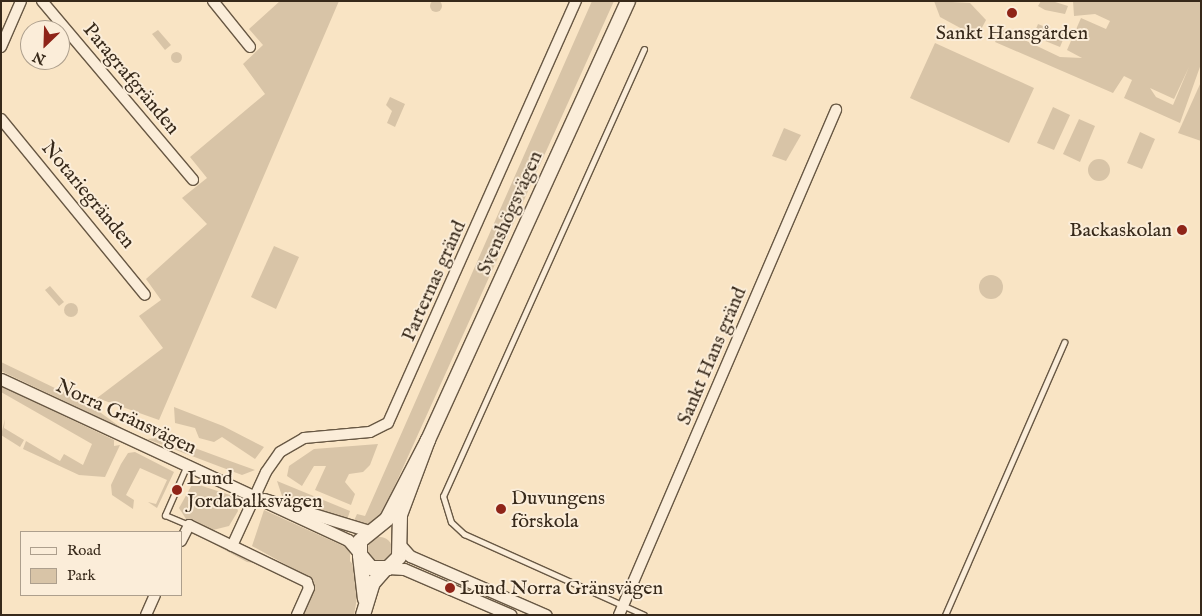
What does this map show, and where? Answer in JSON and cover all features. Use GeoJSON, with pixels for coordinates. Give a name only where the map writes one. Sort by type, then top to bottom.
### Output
{"type":"FeatureCollection","features":[{"type":"Feature","properties":{"kind":"main road","name":"Svenshögsvägen"},"geometry":{"type":"LineString","coordinates":[[364,608],[359,554],[360,541],[387,519],[428,440],[628,1]]}},
{"type":"Feature","properties":{"kind":"main road","name":"Svenshögsvägen"},"geometry":{"type":"LineString","coordinates":[[364,608],[387,569],[398,559],[400,515],[428,440]]}},
{"type":"Feature","properties":{"kind":"main road"},"geometry":{"type":"LineString","coordinates":[[372,530],[389,530],[399,542]]}},
{"type":"Feature","properties":{"kind":"main road"},"geometry":{"type":"LineString","coordinates":[[359,554],[371,568],[387,569]]}},
{"type":"Feature","properties":{"kind":"street"},"geometry":{"type":"LineString","coordinates":[[1,47],[21,1]]}},
{"type":"Feature","properties":{"kind":"street","name":"Paragrafgränden"},"geometry":{"type":"LineString","coordinates":[[42,1],[193,180]]}},
{"type":"Feature","properties":{"kind":"street"},"geometry":{"type":"LineString","coordinates":[[213,1],[250,47]]}},
{"type":"Feature","properties":{"kind":"street","name":"Parternas gränd"},"geometry":{"type":"LineString","coordinates":[[232,546],[259,497],[272,459],[291,444],[370,432],[388,423],[576,1]]}},
{"type":"Feature","properties":{"kind":"street","name":"Sankt Hans gränd"},"geometry":{"type":"LineString","coordinates":[[619,615],[836,110]]}},
{"type":"Feature","properties":{"kind":"street","name":"Notariegränden"},"geometry":{"type":"LineString","coordinates":[[1,119],[145,295]]}},
{"type":"Feature","properties":{"kind":"street","name":"Norra Gränsvägen"},"geometry":{"type":"LineString","coordinates":[[1,379],[259,497],[348,540],[359,554]]}},
{"type":"Feature","properties":{"kind":"street","name":"Norra Gränsvägen"},"geometry":{"type":"LineString","coordinates":[[259,497],[372,530]]}},
{"type":"Feature","properties":{"kind":"street"},"geometry":{"type":"LineString","coordinates":[[182,539],[188,526],[307,582],[309,588],[297,615]]}},
{"type":"Feature","properties":{"kind":"street"},"geometry":{"type":"LineString","coordinates":[[399,542],[410,556],[546,615]]}},
{"type":"Feature","properties":{"kind":"street"},"geometry":{"type":"LineString","coordinates":[[387,569],[404,569],[511,615]]}},
{"type":"Feature","properties":{"kind":"street"},"geometry":{"type":"LineString","coordinates":[[146,615],[155,596]]}},
{"type":"Feature","properties":{"kind":"lane"},"geometry":{"type":"LineString","coordinates":[[644,49],[444,496],[451,522],[464,534],[624,604],[644,615]]}},
{"type":"Feature","properties":{"kind":"lane"},"geometry":{"type":"LineString","coordinates":[[945,615],[1064,342]]}},
{"type":"Feature","properties":{"kind":"lane"},"geometry":{"type":"LineString","coordinates":[[188,465],[166,515],[188,526]]}},
{"type":"Feature","properties":{"kind":"green space"},"geometry":{"type":"Polygon","coordinates":[[[436,0],[442,6],[436,12],[430,6],[436,0]]]}},
{"type":"Feature","properties":{"kind":"green space"},"geometry":{"type":"Polygon","coordinates":[[[280,1],[339,1],[159,420],[97,398],[163,348],[139,316],[161,300],[146,279],[207,224],[182,198],[207,178],[190,157],[265,94],[243,64],[263,45],[249,29],[280,1]]]}},
{"type":"Feature","properties":{"kind":"green space"},"geometry":{"type":"Polygon","coordinates":[[[592,1],[614,1],[382,514],[372,524],[352,525],[357,514],[365,516],[592,1]]]}},
{"type":"Feature","properties":{"kind":"green space"},"geometry":{"type":"Polygon","coordinates":[[[934,1],[970,3],[986,20],[977,37],[940,17],[934,1]]]}},
{"type":"Feature","properties":{"kind":"green space"},"geometry":{"type":"Polygon","coordinates":[[[1041,1],[1052,1],[1068,6],[1065,14],[1045,10],[1038,6],[1041,1]]]}},
{"type":"Feature","properties":{"kind":"green space"},"geometry":{"type":"Polygon","coordinates":[[[1073,1],[1201,1],[1201,64],[1180,123],[1124,98],[1132,80],[1124,76],[1113,93],[995,42],[1001,29],[1060,57],[1082,58],[1067,50],[1081,18],[1106,29],[1110,21],[1095,14],[1074,16],[1073,1]],[[1189,67],[1174,99],[1150,88],[1156,97],[1173,105],[1189,67]]]}},
{"type":"Feature","properties":{"kind":"green space"},"geometry":{"type":"Polygon","coordinates":[[[1038,24],[1065,35],[1060,47],[1033,36],[1038,24]]]}},
{"type":"Feature","properties":{"kind":"green space"},"geometry":{"type":"Polygon","coordinates":[[[158,30],[171,45],[165,50],[152,34],[158,30]]]}},
{"type":"Feature","properties":{"kind":"green space"},"geometry":{"type":"Polygon","coordinates":[[[935,43],[1034,88],[1009,143],[910,98],[935,43]]]}},
{"type":"Feature","properties":{"kind":"green space"},"geometry":{"type":"Polygon","coordinates":[[[176,51],[182,57],[176,63],[170,57],[176,51]]]}},
{"type":"Feature","properties":{"kind":"green space"},"geometry":{"type":"Polygon","coordinates":[[[1201,82],[1201,141],[1178,133],[1201,82]]]}},
{"type":"Feature","properties":{"kind":"green space"},"geometry":{"type":"Polygon","coordinates":[[[390,97],[405,104],[395,127],[387,123],[392,111],[386,105],[390,97]]]}},
{"type":"Feature","properties":{"kind":"green space"},"geometry":{"type":"Polygon","coordinates":[[[1053,107],[1070,115],[1054,150],[1037,143],[1053,107]]]}},
{"type":"Feature","properties":{"kind":"green space"},"geometry":{"type":"Polygon","coordinates":[[[1079,119],[1095,126],[1080,162],[1063,154],[1079,119]]]}},
{"type":"Feature","properties":{"kind":"green space"},"geometry":{"type":"Polygon","coordinates":[[[784,128],[801,135],[786,161],[772,156],[784,128]]]}},
{"type":"Feature","properties":{"kind":"green space"},"geometry":{"type":"Polygon","coordinates":[[[1140,132],[1155,139],[1142,169],[1127,163],[1140,132]]]}},
{"type":"Feature","properties":{"kind":"green space"},"geometry":{"type":"Polygon","coordinates":[[[1099,159],[1107,162],[1110,170],[1107,178],[1099,181],[1091,178],[1088,170],[1091,162],[1099,159]]]}},
{"type":"Feature","properties":{"kind":"green space"},"geometry":{"type":"Polygon","coordinates":[[[274,246],[299,257],[276,309],[251,297],[274,246]]]}},
{"type":"Feature","properties":{"kind":"green space"},"geometry":{"type":"Polygon","coordinates":[[[991,275],[1000,278],[1003,287],[1000,296],[991,299],[982,296],[979,287],[982,278],[991,275]]]}},
{"type":"Feature","properties":{"kind":"green space"},"geometry":{"type":"Polygon","coordinates":[[[50,286],[64,302],[59,306],[45,290],[50,286]]]}},
{"type":"Feature","properties":{"kind":"green space"},"geometry":{"type":"Polygon","coordinates":[[[68,303],[74,303],[78,310],[74,317],[68,317],[64,313],[64,307],[68,303]]]}},
{"type":"Feature","properties":{"kind":"green space"},"geometry":{"type":"Polygon","coordinates":[[[1,362],[90,405],[123,429],[1,371],[1,362]]]}},
{"type":"Feature","properties":{"kind":"green space"},"geometry":{"type":"Polygon","coordinates":[[[1,386],[114,440],[114,446],[120,445],[105,477],[79,475],[23,449],[26,441],[60,461],[64,454],[83,465],[92,444],[1,392],[1,386]]]}},
{"type":"Feature","properties":{"kind":"green space"},"geometry":{"type":"Polygon","coordinates":[[[174,407],[223,426],[264,447],[255,459],[222,437],[214,442],[199,438],[195,428],[175,423],[174,407]]]}},
{"type":"Feature","properties":{"kind":"green space"},"geometry":{"type":"Polygon","coordinates":[[[5,419],[4,428],[24,440],[20,447],[1,435],[5,419]]]}},
{"type":"Feature","properties":{"kind":"green space"},"geometry":{"type":"Polygon","coordinates":[[[165,437],[255,470],[242,475],[147,439],[165,437]]]}},
{"type":"Feature","properties":{"kind":"green space"},"geometry":{"type":"Polygon","coordinates":[[[378,444],[370,465],[363,472],[349,474],[345,482],[355,494],[351,505],[315,490],[326,466],[314,466],[302,486],[287,476],[289,466],[314,449],[378,444]]]}},
{"type":"Feature","properties":{"kind":"green space"},"geometry":{"type":"Polygon","coordinates":[[[135,452],[174,472],[157,508],[148,502],[156,504],[167,480],[140,468],[126,495],[134,500],[133,509],[112,495],[111,485],[121,464],[128,453],[135,452]]]}},
{"type":"Feature","properties":{"kind":"green space"},"geometry":{"type":"Polygon","coordinates":[[[277,481],[350,511],[346,523],[282,496],[277,481]]]}},
{"type":"Feature","properties":{"kind":"green space"},"geometry":{"type":"Polygon","coordinates":[[[193,483],[233,496],[238,511],[229,526],[213,530],[186,519],[179,508],[193,483]]]}},
{"type":"Feature","properties":{"kind":"green space"},"geometry":{"type":"Polygon","coordinates":[[[264,510],[350,549],[350,561],[361,575],[354,615],[303,615],[315,587],[308,577],[252,546],[264,510]]]}},
{"type":"Feature","properties":{"kind":"green space"},"geometry":{"type":"Polygon","coordinates":[[[199,536],[257,563],[247,562],[199,536]]]}},
{"type":"Feature","properties":{"kind":"green space"},"geometry":{"type":"Polygon","coordinates":[[[380,537],[385,538],[391,544],[391,554],[385,560],[380,561],[375,560],[369,554],[368,549],[369,544],[375,538],[380,537]]]}},
{"type":"Feature","properties":{"kind":"place","name":"Sankt Hansgården"},"geometry":{"type":"Point","coordinates":[1012,13]}},
{"type":"Feature","properties":{"kind":"place","name":"Backaskolan"},"geometry":{"type":"Point","coordinates":[1182,230]}},
{"type":"Feature","properties":{"kind":"place","name":"Lund Jordabalksvägen"},"geometry":{"type":"Point","coordinates":[177,490]}},
{"type":"Feature","properties":{"kind":"place","name":"Duvungens förskola"},"geometry":{"type":"Point","coordinates":[501,509]}},
{"type":"Feature","properties":{"kind":"place","name":"Lund Norra Gränsvägen"},"geometry":{"type":"Point","coordinates":[450,588]}}]}
